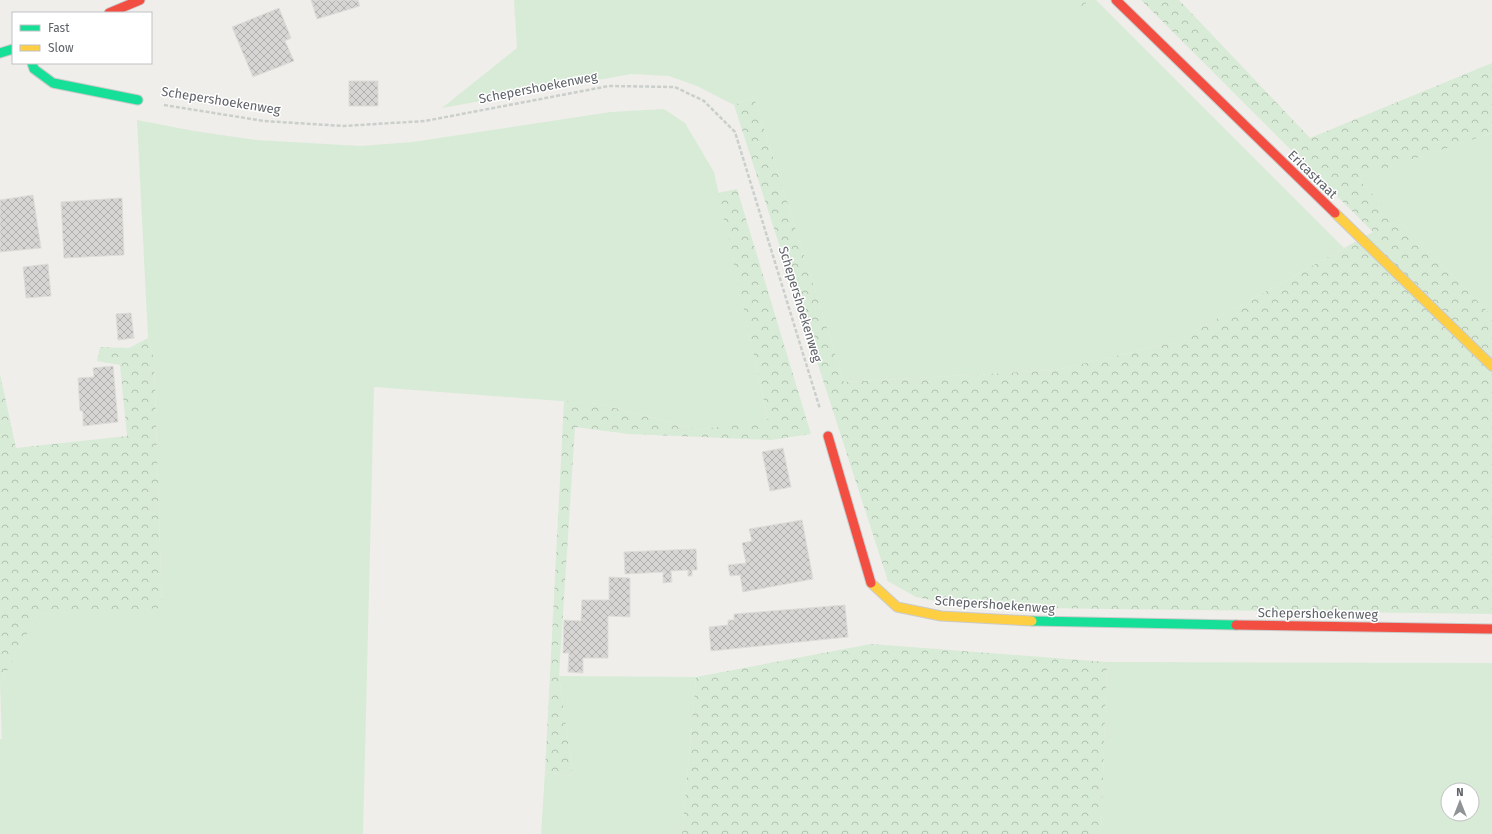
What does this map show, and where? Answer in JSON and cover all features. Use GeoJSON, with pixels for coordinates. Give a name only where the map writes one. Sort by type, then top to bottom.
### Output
{"type":"FeatureCollection","features":[{"type":"Feature","properties":{"kind":"street"},"geometry":{"type":"LineString","coordinates":[[111,12],[140,0]]}},
{"type":"Feature","properties":{"kind":"street","name":"Ericastraat"},"geometry":{"type":"LineString","coordinates":[[1116,0],[1492,366]]}},
{"type":"Feature","properties":{"kind":"street"},"geometry":{"type":"LineString","coordinates":[[0,53],[12,48]]}},
{"type":"Feature","properties":{"kind":"street"},"geometry":{"type":"LineString","coordinates":[[32,64],[34,69],[53,83],[138,100]]}},
{"type":"Feature","properties":{"kind":"street","name":"Schepershoekenweg"},"geometry":{"type":"LineString","coordinates":[[828,436],[871,583],[897,606],[941,616],[1061,622],[1492,629]]}},
{"type":"Feature","properties":{"kind":"path","name":"Schepershoekenweg"},"geometry":{"type":"LineString","coordinates":[[138,100],[264,122],[343,126],[425,121],[609,86],[675,87],[704,101],[735,132],[828,436]]}},
{"type":"Feature","properties":{"kind":"green space"},"geometry":{"type":"Polygon","coordinates":[[[514,0],[1070,0],[1078,8],[1090,0],[1096,0],[1344,248],[1175,342],[1056,370],[844,382],[754,97],[734,105],[697,86],[669,76],[631,74],[442,108],[517,48],[514,0]]]}},
{"type":"Feature","properties":{"kind":"green space"},"geometry":{"type":"Polygon","coordinates":[[[1070,0],[1090,0],[1078,9],[1070,0]]]}},
{"type":"Feature","properties":{"kind":"green space"},"geometry":{"type":"Polygon","coordinates":[[[1141,0],[1179,0],[1310,138],[1492,63],[1492,133],[1357,178],[1492,316],[1492,614],[967,607],[916,597],[888,581],[734,105],[754,97],[844,382],[1056,370],[1175,342],[1373,232],[1141,0]]]}},
{"type":"Feature","properties":{"kind":"green space"},"geometry":{"type":"Polygon","coordinates":[[[664,109],[685,123],[714,172],[768,420],[698,430],[600,404],[374,387],[363,834],[0,834],[0,739],[2,739],[0,684],[38,614],[162,607],[154,359],[148,338],[137,120],[194,131],[256,140],[360,146],[413,142],[611,112],[664,109]]]}},
{"type":"Feature","properties":{"kind":"green space"},"geometry":{"type":"Polygon","coordinates":[[[1492,133],[1492,316],[1357,178],[1492,133]]]}},
{"type":"Feature","properties":{"kind":"green space"},"geometry":{"type":"Polygon","coordinates":[[[737,189],[811,434],[771,440],[629,434],[575,427],[559,676],[573,776],[545,772],[564,401],[600,404],[698,430],[768,419],[718,193],[737,189]]]}},
{"type":"Feature","properties":{"kind":"green space"},"geometry":{"type":"Polygon","coordinates":[[[148,338],[154,359],[162,608],[38,614],[0,684],[0,374],[16,448],[127,436],[120,365],[97,361],[100,347],[129,348],[148,338]]]}},
{"type":"Feature","properties":{"kind":"green space"},"geometry":{"type":"Polygon","coordinates":[[[871,644],[1107,662],[1101,834],[682,834],[696,677],[871,644]]]}},
{"type":"Feature","properties":{"kind":"green space"},"geometry":{"type":"Polygon","coordinates":[[[1107,662],[1492,663],[1492,834],[1101,834],[1107,662]]]}},
{"type":"Feature","properties":{"kind":"green space"},"geometry":{"type":"Polygon","coordinates":[[[559,676],[696,677],[682,834],[541,834],[545,772],[573,776],[559,676]]]}},
{"type":"Feature","properties":{"kind":"building"},"geometry":{"type":"Polygon","coordinates":[[[311,0],[358,0],[360,6],[317,19],[311,0]]]}},
{"type":"Feature","properties":{"kind":"building"},"geometry":{"type":"Polygon","coordinates":[[[279,8],[291,38],[285,41],[294,61],[253,77],[232,27],[279,8]]]}},
{"type":"Feature","properties":{"kind":"building"},"geometry":{"type":"Polygon","coordinates":[[[349,81],[378,81],[378,106],[349,106],[349,81]]]}},
{"type":"Feature","properties":{"kind":"building"},"geometry":{"type":"Polygon","coordinates":[[[33,195],[41,248],[0,252],[0,200],[33,195]]]}},
{"type":"Feature","properties":{"kind":"building"},"geometry":{"type":"Polygon","coordinates":[[[122,198],[124,255],[64,258],[61,202],[122,198]]]}},
{"type":"Feature","properties":{"kind":"building"},"geometry":{"type":"Polygon","coordinates":[[[48,264],[51,296],[26,298],[23,267],[48,264]]]}},
{"type":"Feature","properties":{"kind":"building"},"geometry":{"type":"Polygon","coordinates":[[[131,313],[134,338],[118,340],[116,314],[131,313]]]}},
{"type":"Feature","properties":{"kind":"building"},"geometry":{"type":"Polygon","coordinates":[[[113,366],[118,422],[83,426],[83,411],[80,411],[78,378],[94,377],[93,368],[113,366]]]}},
{"type":"Feature","properties":{"kind":"building"},"geometry":{"type":"Polygon","coordinates":[[[783,448],[791,487],[770,491],[762,452],[783,448]]]}},
{"type":"Feature","properties":{"kind":"building"},"geometry":{"type":"Polygon","coordinates":[[[802,520],[813,579],[743,592],[740,575],[730,576],[728,565],[746,563],[742,543],[752,541],[749,529],[802,520]]]}},
{"type":"Feature","properties":{"kind":"building"},"geometry":{"type":"Polygon","coordinates":[[[696,549],[697,570],[692,570],[692,576],[688,576],[688,570],[671,571],[672,582],[663,583],[663,572],[625,574],[624,552],[696,549]]]}},
{"type":"Feature","properties":{"kind":"building"},"geometry":{"type":"Polygon","coordinates":[[[609,577],[630,578],[630,617],[608,616],[608,658],[583,658],[583,673],[568,672],[569,653],[563,653],[564,620],[581,621],[582,600],[609,600],[609,577]]]}},
{"type":"Feature","properties":{"kind":"building"},"geometry":{"type":"Polygon","coordinates":[[[845,605],[848,637],[711,651],[709,627],[728,625],[728,620],[734,620],[734,614],[845,605]]]}},
{"type":"Feature","properties":{"kind":"traffic: fast"},"geometry":{"type":"LineString","coordinates":[[0,53],[12,49]]}},
{"type":"Feature","properties":{"kind":"traffic: fast"},"geometry":{"type":"LineString","coordinates":[[32,64],[34,69],[53,83],[138,100]]}},
{"type":"Feature","properties":{"kind":"traffic: fast"},"geometry":{"type":"LineString","coordinates":[[1032,621],[1236,625]]}},
{"type":"Feature","properties":{"kind":"traffic: slow"},"geometry":{"type":"LineString","coordinates":[[1335,213],[1492,366]]}},
{"type":"Feature","properties":{"kind":"traffic: slow"},"geometry":{"type":"LineString","coordinates":[[871,583],[897,607],[941,616],[1032,621]]}},
{"type":"Feature","properties":{"kind":"traffic: jam"},"geometry":{"type":"LineString","coordinates":[[111,12],[140,0]]}},
{"type":"Feature","properties":{"kind":"traffic: jam"},"geometry":{"type":"LineString","coordinates":[[1116,0],[1335,213]]}},
{"type":"Feature","properties":{"kind":"traffic: jam"},"geometry":{"type":"LineString","coordinates":[[828,436],[871,583]]}},
{"type":"Feature","properties":{"kind":"traffic: jam"},"geometry":{"type":"LineString","coordinates":[[1236,625],[1492,629]]}}]}
